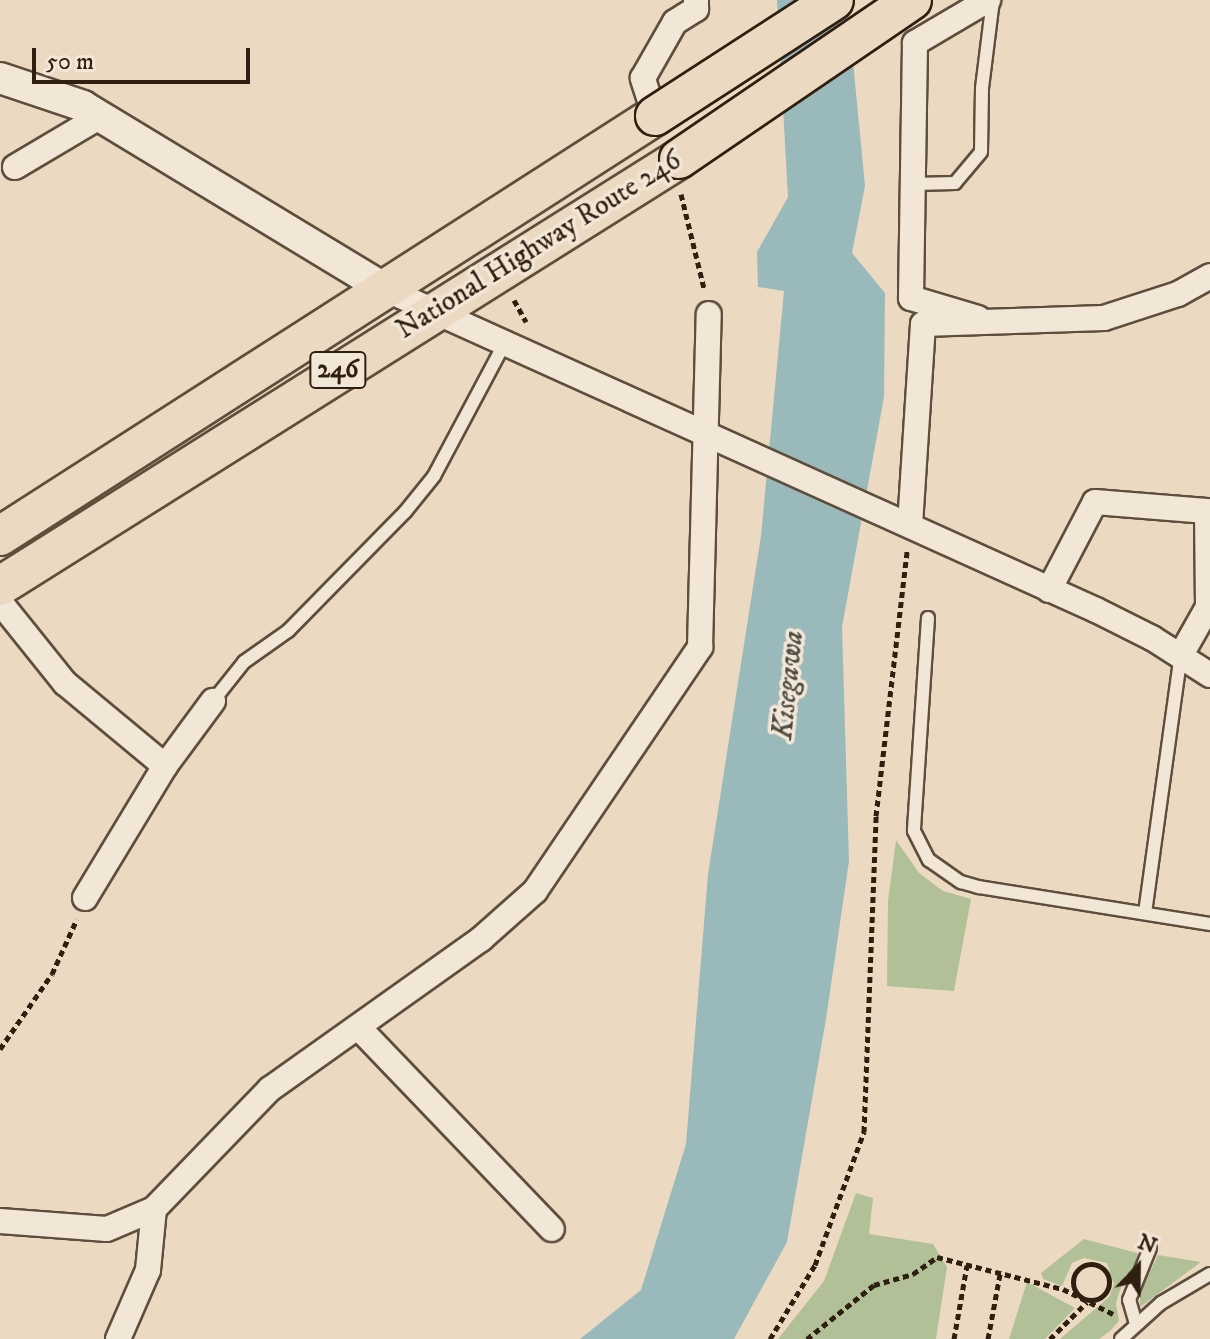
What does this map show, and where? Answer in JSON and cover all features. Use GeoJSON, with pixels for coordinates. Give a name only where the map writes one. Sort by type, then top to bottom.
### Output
{"type":"FeatureCollection","features":[{"type":"Feature","properties":{"kind":"highway","name":"National Highway Route 246"},"geometry":{"type":"LineString","coordinates":[[0,536],[834,0]]}},
{"type":"Feature","properties":{"kind":"highway","name":"National Highway Route 246"},"geometry":{"type":"LineString","coordinates":[[0,586],[430,312],[680,172],[912,0]]}},
{"type":"Feature","properties":{"kind":"street"},"geometry":{"type":"LineString","coordinates":[[655,116],[643,78],[675,22],[696,9],[696,0]]}},
{"type":"Feature","properties":{"kind":"street"},"geometry":{"type":"LineString","coordinates":[[989,322],[911,298],[915,43],[991,0]]}},
{"type":"Feature","properties":{"kind":"street"},"geometry":{"type":"LineString","coordinates":[[0,78],[101,116],[385,289],[430,312],[910,525],[1181,655],[1210,675]]}},
{"type":"Feature","properties":{"kind":"street"},"geometry":{"type":"LineString","coordinates":[[15,167],[101,116]]}},
{"type":"Feature","properties":{"kind":"street"},"geometry":{"type":"LineString","coordinates":[[910,525],[923,324],[1104,318],[1178,294],[1210,276]]}},
{"type":"Feature","properties":{"kind":"street"},"geometry":{"type":"LineString","coordinates":[[0,1221],[107,1229],[154,1209],[270,1089],[360,1029],[481,939],[535,891],[700,647],[709,314]]}},
{"type":"Feature","properties":{"kind":"street"},"geometry":{"type":"LineString","coordinates":[[1049,590],[1095,502],[1207,511],[1208,607],[1181,655]]}},
{"type":"Feature","properties":{"kind":"street"},"geometry":{"type":"LineString","coordinates":[[0,602],[65,683],[165,766]]}},
{"type":"Feature","properties":{"kind":"street"},"geometry":{"type":"LineString","coordinates":[[85,898],[165,766],[213,701]]}},
{"type":"Feature","properties":{"kind":"street"},"geometry":{"type":"LineString","coordinates":[[360,1029],[552,1229]]}},
{"type":"Feature","properties":{"kind":"street"},"geometry":{"type":"LineString","coordinates":[[118,1339],[148,1270],[154,1209]]}},
{"type":"Feature","properties":{"kind":"lane"},"geometry":{"type":"LineString","coordinates":[[914,184],[955,183],[981,152],[982,88],[991,0]]}},
{"type":"Feature","properties":{"kind":"lane"},"geometry":{"type":"LineString","coordinates":[[213,701],[244,662],[288,631],[405,512],[434,476],[503,346]]}},
{"type":"Feature","properties":{"kind":"lane"},"geometry":{"type":"LineString","coordinates":[[928,618],[914,831],[929,860],[961,882],[979,887],[1210,924]]}},
{"type":"Feature","properties":{"kind":"lane"},"geometry":{"type":"LineString","coordinates":[[1145,913],[1181,655]]}},
{"type":"Feature","properties":{"kind":"lane"},"geometry":{"type":"LineString","coordinates":[[1136,1324],[1129,1300],[1150,1248]]}},
{"type":"Feature","properties":{"kind":"lane"},"geometry":{"type":"LineString","coordinates":[[1121,1339],[1136,1324],[1210,1274]]}},
{"type":"Feature","properties":{"kind":"path"},"geometry":{"type":"LineString","coordinates":[[680,172],[709,314]]}},
{"type":"Feature","properties":{"kind":"path"},"geometry":{"type":"LineString","coordinates":[[770,1339],[815,1265],[864,1132],[876,816],[910,525]]}},
{"type":"Feature","properties":{"kind":"path"},"geometry":{"type":"LineString","coordinates":[[0,1049],[52,974],[85,898]]}},
{"type":"Feature","properties":{"kind":"path"},"geometry":{"type":"LineString","coordinates":[[807,1339],[874,1285],[913,1274],[937,1257],[1063,1289],[1136,1324]]}},
{"type":"Feature","properties":{"kind":"path"},"geometry":{"type":"LineString","coordinates":[[1050,1339],[1087,1302],[1103,1294],[1109,1284],[1107,1273],[1093,1263],[1077,1270],[1074,1281],[1087,1302]]}},
{"type":"Feature","properties":{"kind":"path"},"geometry":{"type":"LineString","coordinates":[[954,1339],[967,1265]]}},
{"type":"Feature","properties":{"kind":"path"},"geometry":{"type":"LineString","coordinates":[[988,1339],[1000,1274]]}},
{"type":"Feature","properties":{"kind":"green space"},"geometry":{"type":"Polygon","coordinates":[[[896,840],[919,873],[943,891],[971,899],[954,991],[887,986],[888,901],[896,840]]]}},
{"type":"Feature","properties":{"kind":"green space"},"geometry":{"type":"Polygon","coordinates":[[[856,1193],[873,1198],[869,1234],[933,1244],[947,1267],[936,1339],[778,1339],[824,1281],[856,1193]]]}},
{"type":"Feature","properties":{"kind":"green space"},"geometry":{"type":"Polygon","coordinates":[[[1084,1239],[1137,1253],[1139,1268],[1125,1275],[1116,1303],[1119,1321],[1110,1331],[1099,1339],[1060,1339],[1109,1297],[1114,1284],[1107,1263],[1084,1258],[1072,1263],[1062,1286],[1043,1279],[1041,1273],[1084,1239]]]}},
{"type":"Feature","properties":{"kind":"green space"},"geometry":{"type":"Polygon","coordinates":[[[1158,1255],[1201,1262],[1139,1308],[1142,1288],[1158,1255]]]}},
{"type":"Feature","properties":{"kind":"green space"},"geometry":{"type":"Polygon","coordinates":[[[1027,1282],[1075,1308],[1045,1339],[1009,1339],[1027,1282]]]}},
{"type":"Feature","properties":{"kind":"water","name":"Kisegawa"},"geometry":{"type":"Polygon","coordinates":[[[777,0],[847,0],[865,186],[852,253],[885,293],[884,397],[842,627],[849,861],[826,1019],[787,1242],[734,1339],[580,1339],[641,1290],[686,1144],[708,874],[761,536],[784,291],[758,287],[757,252],[788,197],[777,0]]]}}]}
